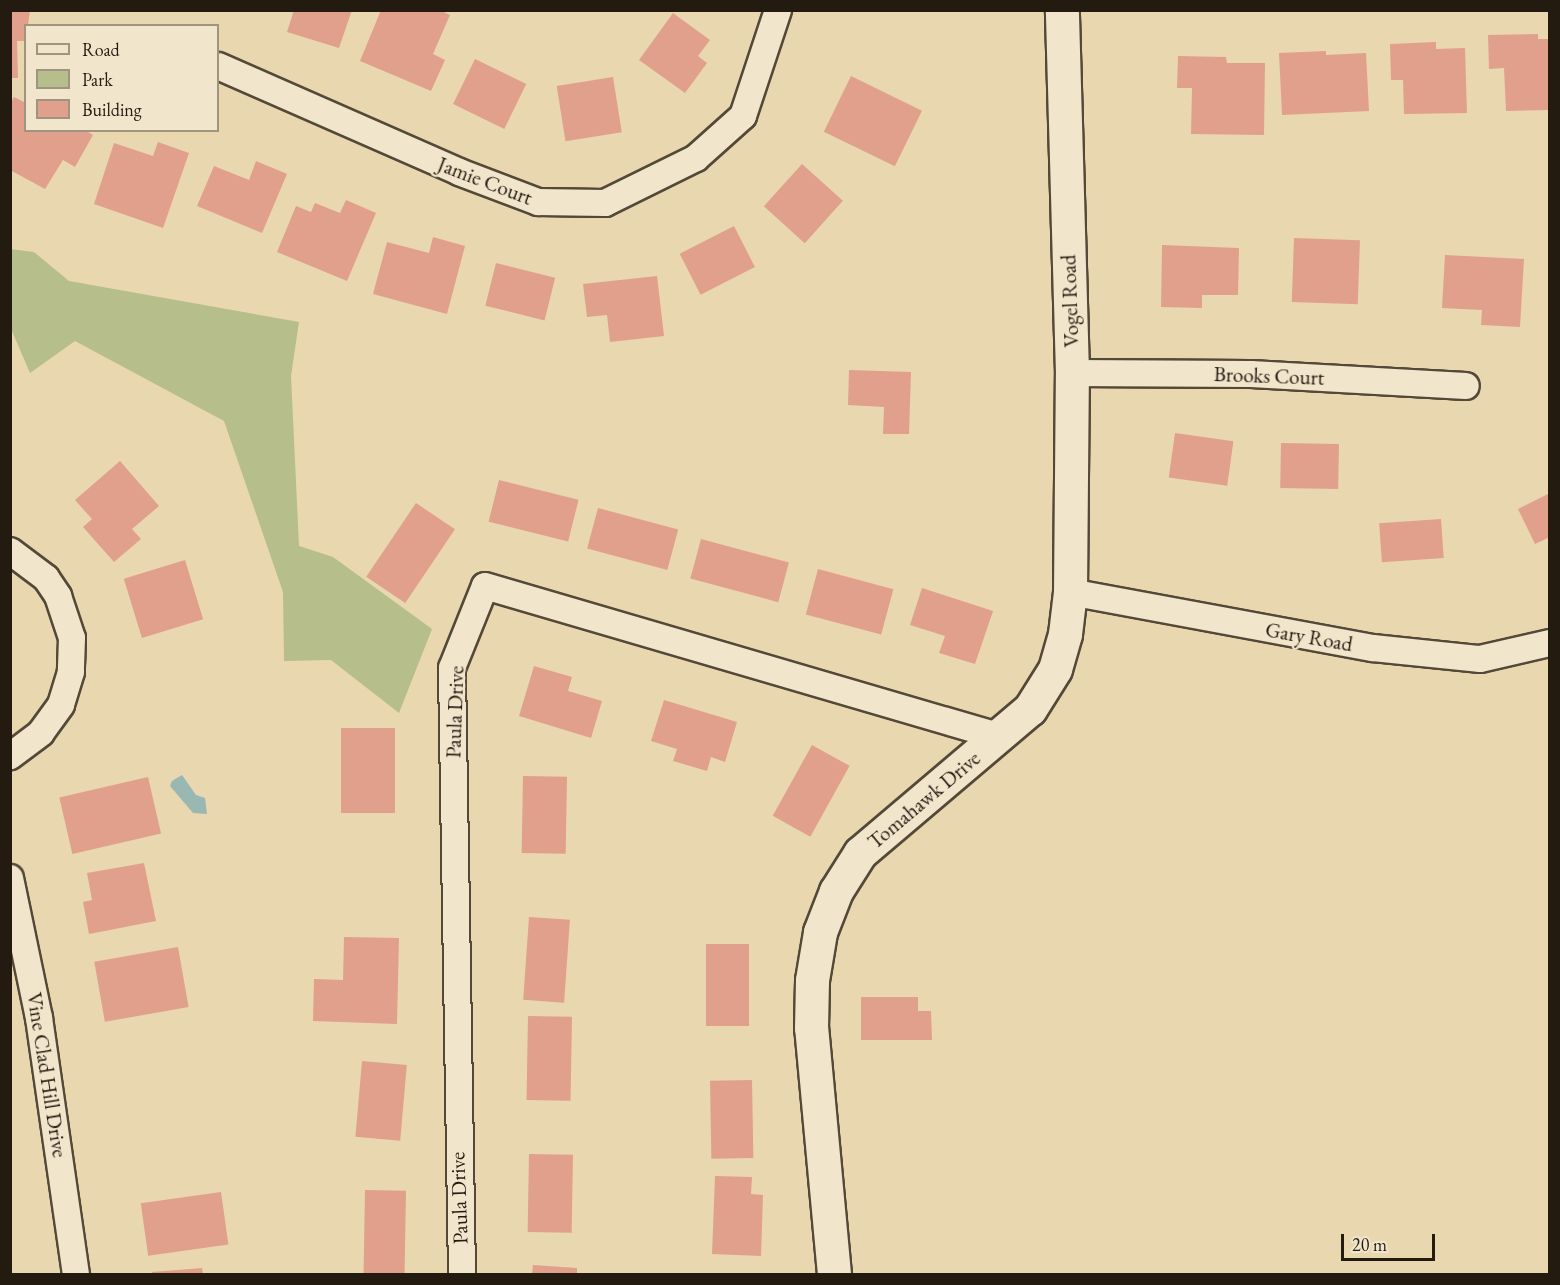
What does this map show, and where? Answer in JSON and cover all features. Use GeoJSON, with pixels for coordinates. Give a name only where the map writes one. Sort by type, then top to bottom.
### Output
{"type":"FeatureCollection","features":[{"type":"Feature","properties":{"kind":"street","name":"Jamie Court"},"geometry":{"type":"LineString","coordinates":[[219,66],[459,172],[538,202],[605,203],[696,158],[742,116],[778,10]]}},
{"type":"Feature","properties":{"kind":"street","name":"Vogel Road"},"geometry":{"type":"LineString","coordinates":[[1062,10],[1072,373],[1070,592]]}},
{"type":"Feature","properties":{"kind":"street","name":"Brooks Court"},"geometry":{"type":"LineString","coordinates":[[1072,373],[1251,374],[1466,386]]}},
{"type":"Feature","properties":{"kind":"street"},"geometry":{"type":"LineString","coordinates":[[10,550],[46,578],[58,596],[72,638],[71,672],[61,705],[41,733],[10,756]]}},
{"type":"Feature","properties":{"kind":"street","name":"Paula Drive"},"geometry":{"type":"LineString","coordinates":[[462,1275],[452,668],[485,586],[1001,737]]}},
{"type":"Feature","properties":{"kind":"street","name":"Gary Road"},"geometry":{"type":"LineString","coordinates":[[1070,592],[1374,648],[1480,659],[1550,643]]}},
{"type":"Feature","properties":{"kind":"street","name":"Tomahawk Drive"},"geometry":{"type":"LineString","coordinates":[[834,1275],[811,1028],[812,980],[820,932],[836,891],[860,853],[1001,737],[1030,709],[1055,669],[1065,634],[1070,592]]}},
{"type":"Feature","properties":{"kind":"street","name":"Vine Clad Hill Drive"},"geometry":{"type":"LineString","coordinates":[[10,878],[49,1077],[76,1275]]}},
{"type":"Feature","properties":{"kind":"green space"},"geometry":{"type":"Polygon","coordinates":[[[10,249],[34,252],[69,281],[299,322],[291,376],[299,546],[333,557],[432,629],[399,713],[331,660],[284,661],[283,592],[224,421],[75,341],[30,373],[11,329],[10,249]]]}},
{"type":"Feature","properties":{"kind":"water"},"geometry":{"type":"Polygon","coordinates":[[[182,775],[196,795],[205,798],[207,814],[193,813],[170,786],[172,781],[182,775]]]}},
{"type":"Feature","properties":{"kind":"building"},"geometry":{"type":"Polygon","coordinates":[[[10,10],[30,10],[28,24],[24,24],[24,41],[17,41],[18,78],[10,78],[10,10]]]}},
{"type":"Feature","properties":{"kind":"building"},"geometry":{"type":"Polygon","coordinates":[[[294,10],[352,10],[339,48],[287,32],[294,10]]]}},
{"type":"Feature","properties":{"kind":"building"},"geometry":{"type":"Polygon","coordinates":[[[381,10],[440,10],[450,15],[433,54],[445,60],[431,91],[360,61],[381,10]]]}},
{"type":"Feature","properties":{"kind":"building"},"geometry":{"type":"Polygon","coordinates":[[[673,13],[710,40],[698,56],[707,63],[685,93],[639,60],[673,13]]]}},
{"type":"Feature","properties":{"kind":"building"},"geometry":{"type":"Polygon","coordinates":[[[1538,34],[1538,39],[1550,39],[1550,110],[1506,111],[1504,68],[1489,69],[1488,35],[1538,34]]]}},
{"type":"Feature","properties":{"kind":"building"},"geometry":{"type":"Polygon","coordinates":[[[1436,42],[1436,49],[1465,48],[1467,113],[1404,114],[1403,80],[1391,80],[1390,44],[1436,42]]]}},
{"type":"Feature","properties":{"kind":"building"},"geometry":{"type":"Polygon","coordinates":[[[1326,51],[1326,55],[1366,53],[1369,111],[1282,115],[1279,53],[1326,51]]]}},
{"type":"Feature","properties":{"kind":"building"},"geometry":{"type":"Polygon","coordinates":[[[1178,56],[1226,57],[1227,63],[1265,63],[1264,135],[1191,134],[1192,88],[1177,88],[1178,56]]]}},
{"type":"Feature","properties":{"kind":"building"},"geometry":{"type":"Polygon","coordinates":[[[475,59],[526,84],[504,129],[453,104],[475,59]]]}},
{"type":"Feature","properties":{"kind":"building"},"geometry":{"type":"Polygon","coordinates":[[[851,76],[922,111],[895,166],[824,132],[851,76]]]}},
{"type":"Feature","properties":{"kind":"building"},"geometry":{"type":"Polygon","coordinates":[[[613,77],[622,132],[565,141],[557,86],[613,77]]]}},
{"type":"Feature","properties":{"kind":"building"},"geometry":{"type":"Polygon","coordinates":[[[14,97],[24,102],[24,132],[88,132],[93,135],[75,167],[63,160],[45,189],[10,170],[10,104],[14,97]]]}},
{"type":"Feature","properties":{"kind":"building"},"geometry":{"type":"Polygon","coordinates":[[[158,142],[189,153],[163,228],[94,204],[114,143],[153,156],[158,142]]]}},
{"type":"Feature","properties":{"kind":"building"},"geometry":{"type":"Polygon","coordinates":[[[256,161],[287,174],[262,233],[197,206],[214,166],[249,180],[256,161]]]}},
{"type":"Feature","properties":{"kind":"building"},"geometry":{"type":"Polygon","coordinates":[[[802,164],[843,201],[805,243],[764,206],[802,164]]]}},
{"type":"Feature","properties":{"kind":"building"},"geometry":{"type":"Polygon","coordinates":[[[346,200],[376,213],[347,281],[277,252],[296,206],[311,212],[315,203],[340,213],[346,200]]]}},
{"type":"Feature","properties":{"kind":"building"},"geometry":{"type":"Polygon","coordinates":[[[734,226],[755,267],[701,295],[680,254],[734,226]]]}},
{"type":"Feature","properties":{"kind":"building"},"geometry":{"type":"Polygon","coordinates":[[[433,237],[465,246],[447,314],[373,294],[387,242],[429,253],[433,237]]]}},
{"type":"Feature","properties":{"kind":"building"},"geometry":{"type":"Polygon","coordinates":[[[1294,238],[1360,240],[1358,304],[1292,302],[1294,238]]]}},
{"type":"Feature","properties":{"kind":"building"},"geometry":{"type":"Polygon","coordinates":[[[1162,245],[1239,248],[1238,295],[1202,295],[1202,308],[1161,307],[1162,245]]]}},
{"type":"Feature","properties":{"kind":"building"},"geometry":{"type":"Polygon","coordinates":[[[1445,255],[1524,259],[1520,327],[1481,325],[1482,310],[1442,308],[1445,255]]]}},
{"type":"Feature","properties":{"kind":"building"},"geometry":{"type":"Polygon","coordinates":[[[496,263],[555,278],[545,320],[485,306],[496,263]]]}},
{"type":"Feature","properties":{"kind":"building"},"geometry":{"type":"Polygon","coordinates":[[[657,276],[664,336],[610,342],[607,315],[587,317],[583,284],[657,276]]]}},
{"type":"Feature","properties":{"kind":"building"},"geometry":{"type":"Polygon","coordinates":[[[849,370],[911,372],[909,434],[883,434],[884,407],[848,405],[849,370]]]}},
{"type":"Feature","properties":{"kind":"building"},"geometry":{"type":"Polygon","coordinates":[[[1175,433],[1233,441],[1227,486],[1169,478],[1175,433]]]}},
{"type":"Feature","properties":{"kind":"building"},"geometry":{"type":"Polygon","coordinates":[[[1281,443],[1339,444],[1338,489],[1280,488],[1281,443]]]}},
{"type":"Feature","properties":{"kind":"building"},"geometry":{"type":"Polygon","coordinates":[[[120,461],[159,506],[132,529],[141,539],[114,562],[83,527],[92,519],[75,500],[120,461]]]}},
{"type":"Feature","properties":{"kind":"building"},"geometry":{"type":"Polygon","coordinates":[[[499,480],[579,500],[568,542],[489,522],[499,480]]]}},
{"type":"Feature","properties":{"kind":"building"},"geometry":{"type":"Polygon","coordinates":[[[1550,493],[1550,537],[1535,544],[1518,509],[1550,493]]]}},
{"type":"Feature","properties":{"kind":"building"},"geometry":{"type":"Polygon","coordinates":[[[416,503],[455,529],[405,603],[366,577],[416,503]]]}},
{"type":"Feature","properties":{"kind":"building"},"geometry":{"type":"Polygon","coordinates":[[[598,508],[678,529],[667,570],[587,549],[598,508]]]}},
{"type":"Feature","properties":{"kind":"building"},"geometry":{"type":"Polygon","coordinates":[[[1441,519],[1444,558],[1382,562],[1379,523],[1441,519]]]}},
{"type":"Feature","properties":{"kind":"building"},"geometry":{"type":"Polygon","coordinates":[[[701,539],[789,563],[778,602],[690,579],[701,539]]]}},
{"type":"Feature","properties":{"kind":"building"},"geometry":{"type":"Polygon","coordinates":[[[185,560],[203,619],[142,638],[124,579],[185,560]]]}},
{"type":"Feature","properties":{"kind":"building"},"geometry":{"type":"Polygon","coordinates":[[[818,569],[893,589],[881,635],[806,614],[818,569]]]}},
{"type":"Feature","properties":{"kind":"building"},"geometry":{"type":"Polygon","coordinates":[[[922,588],[993,611],[975,664],[939,653],[945,636],[910,625],[922,588]]]}},
{"type":"Feature","properties":{"kind":"building"},"geometry":{"type":"Polygon","coordinates":[[[534,666],[572,677],[568,691],[602,701],[591,738],[519,716],[534,666]]]}},
{"type":"Feature","properties":{"kind":"building"},"geometry":{"type":"Polygon","coordinates":[[[664,700],[737,722],[725,762],[711,757],[707,771],[673,761],[677,749],[651,741],[664,700]]]}},
{"type":"Feature","properties":{"kind":"building"},"geometry":{"type":"Polygon","coordinates":[[[341,728],[395,728],[395,813],[341,813],[341,728]]]}},
{"type":"Feature","properties":{"kind":"building"},"geometry":{"type":"Polygon","coordinates":[[[812,745],[850,766],[810,837],[773,816],[812,745]]]}},
{"type":"Feature","properties":{"kind":"building"},"geometry":{"type":"Polygon","coordinates":[[[523,776],[567,777],[566,854],[522,853],[523,776]]]}},
{"type":"Feature","properties":{"kind":"building"},"geometry":{"type":"Polygon","coordinates":[[[148,777],[161,834],[72,854],[59,797],[148,777]]]}},
{"type":"Feature","properties":{"kind":"building"},"geometry":{"type":"Polygon","coordinates":[[[144,863],[156,921],[89,934],[83,902],[92,900],[87,873],[144,863]]]}},
{"type":"Feature","properties":{"kind":"building"},"geometry":{"type":"Polygon","coordinates":[[[529,917],[570,920],[564,1003],[523,1000],[529,917]]]}},
{"type":"Feature","properties":{"kind":"building"},"geometry":{"type":"Polygon","coordinates":[[[344,937],[399,938],[397,1024],[313,1021],[314,979],[343,980],[344,937]]]}},
{"type":"Feature","properties":{"kind":"building"},"geometry":{"type":"Polygon","coordinates":[[[706,944],[749,944],[749,1026],[706,1026],[706,944]]]}},
{"type":"Feature","properties":{"kind":"building"},"geometry":{"type":"Polygon","coordinates":[[[178,947],[189,1007],[105,1022],[94,962],[178,947]]]}},
{"type":"Feature","properties":{"kind":"building"},"geometry":{"type":"Polygon","coordinates":[[[861,997],[918,997],[918,1011],[931,1011],[932,1040],[861,1040],[861,997]]]}},
{"type":"Feature","properties":{"kind":"building"},"geometry":{"type":"Polygon","coordinates":[[[528,1016],[572,1017],[571,1101],[527,1100],[528,1016]]]}},
{"type":"Feature","properties":{"kind":"building"},"geometry":{"type":"Polygon","coordinates":[[[362,1061],[407,1065],[400,1141],[355,1137],[362,1061]]]}},
{"type":"Feature","properties":{"kind":"building"},"geometry":{"type":"Polygon","coordinates":[[[752,1080],[753,1158],[711,1159],[710,1081],[752,1080]]]}},
{"type":"Feature","properties":{"kind":"building"},"geometry":{"type":"Polygon","coordinates":[[[529,1154],[573,1155],[572,1233],[528,1232],[529,1154]]]}},
{"type":"Feature","properties":{"kind":"building"},"geometry":{"type":"Polygon","coordinates":[[[715,1176],[752,1177],[751,1194],[763,1195],[761,1256],[712,1254],[715,1176]]]}},
{"type":"Feature","properties":{"kind":"building"},"geometry":{"type":"Polygon","coordinates":[[[365,1190],[406,1191],[405,1274],[364,1273],[365,1190]]]}},
{"type":"Feature","properties":{"kind":"building"},"geometry":{"type":"Polygon","coordinates":[[[221,1192],[228,1244],[148,1256],[141,1203],[221,1192]]]}},
{"type":"Feature","properties":{"kind":"building"},"geometry":{"type":"Polygon","coordinates":[[[533,1265],[577,1268],[577,1274],[532,1274],[533,1265]]]}},
{"type":"Feature","properties":{"kind":"building"},"geometry":{"type":"Polygon","coordinates":[[[202,1268],[203,1274],[152,1274],[152,1272],[202,1268]]]}}]}
